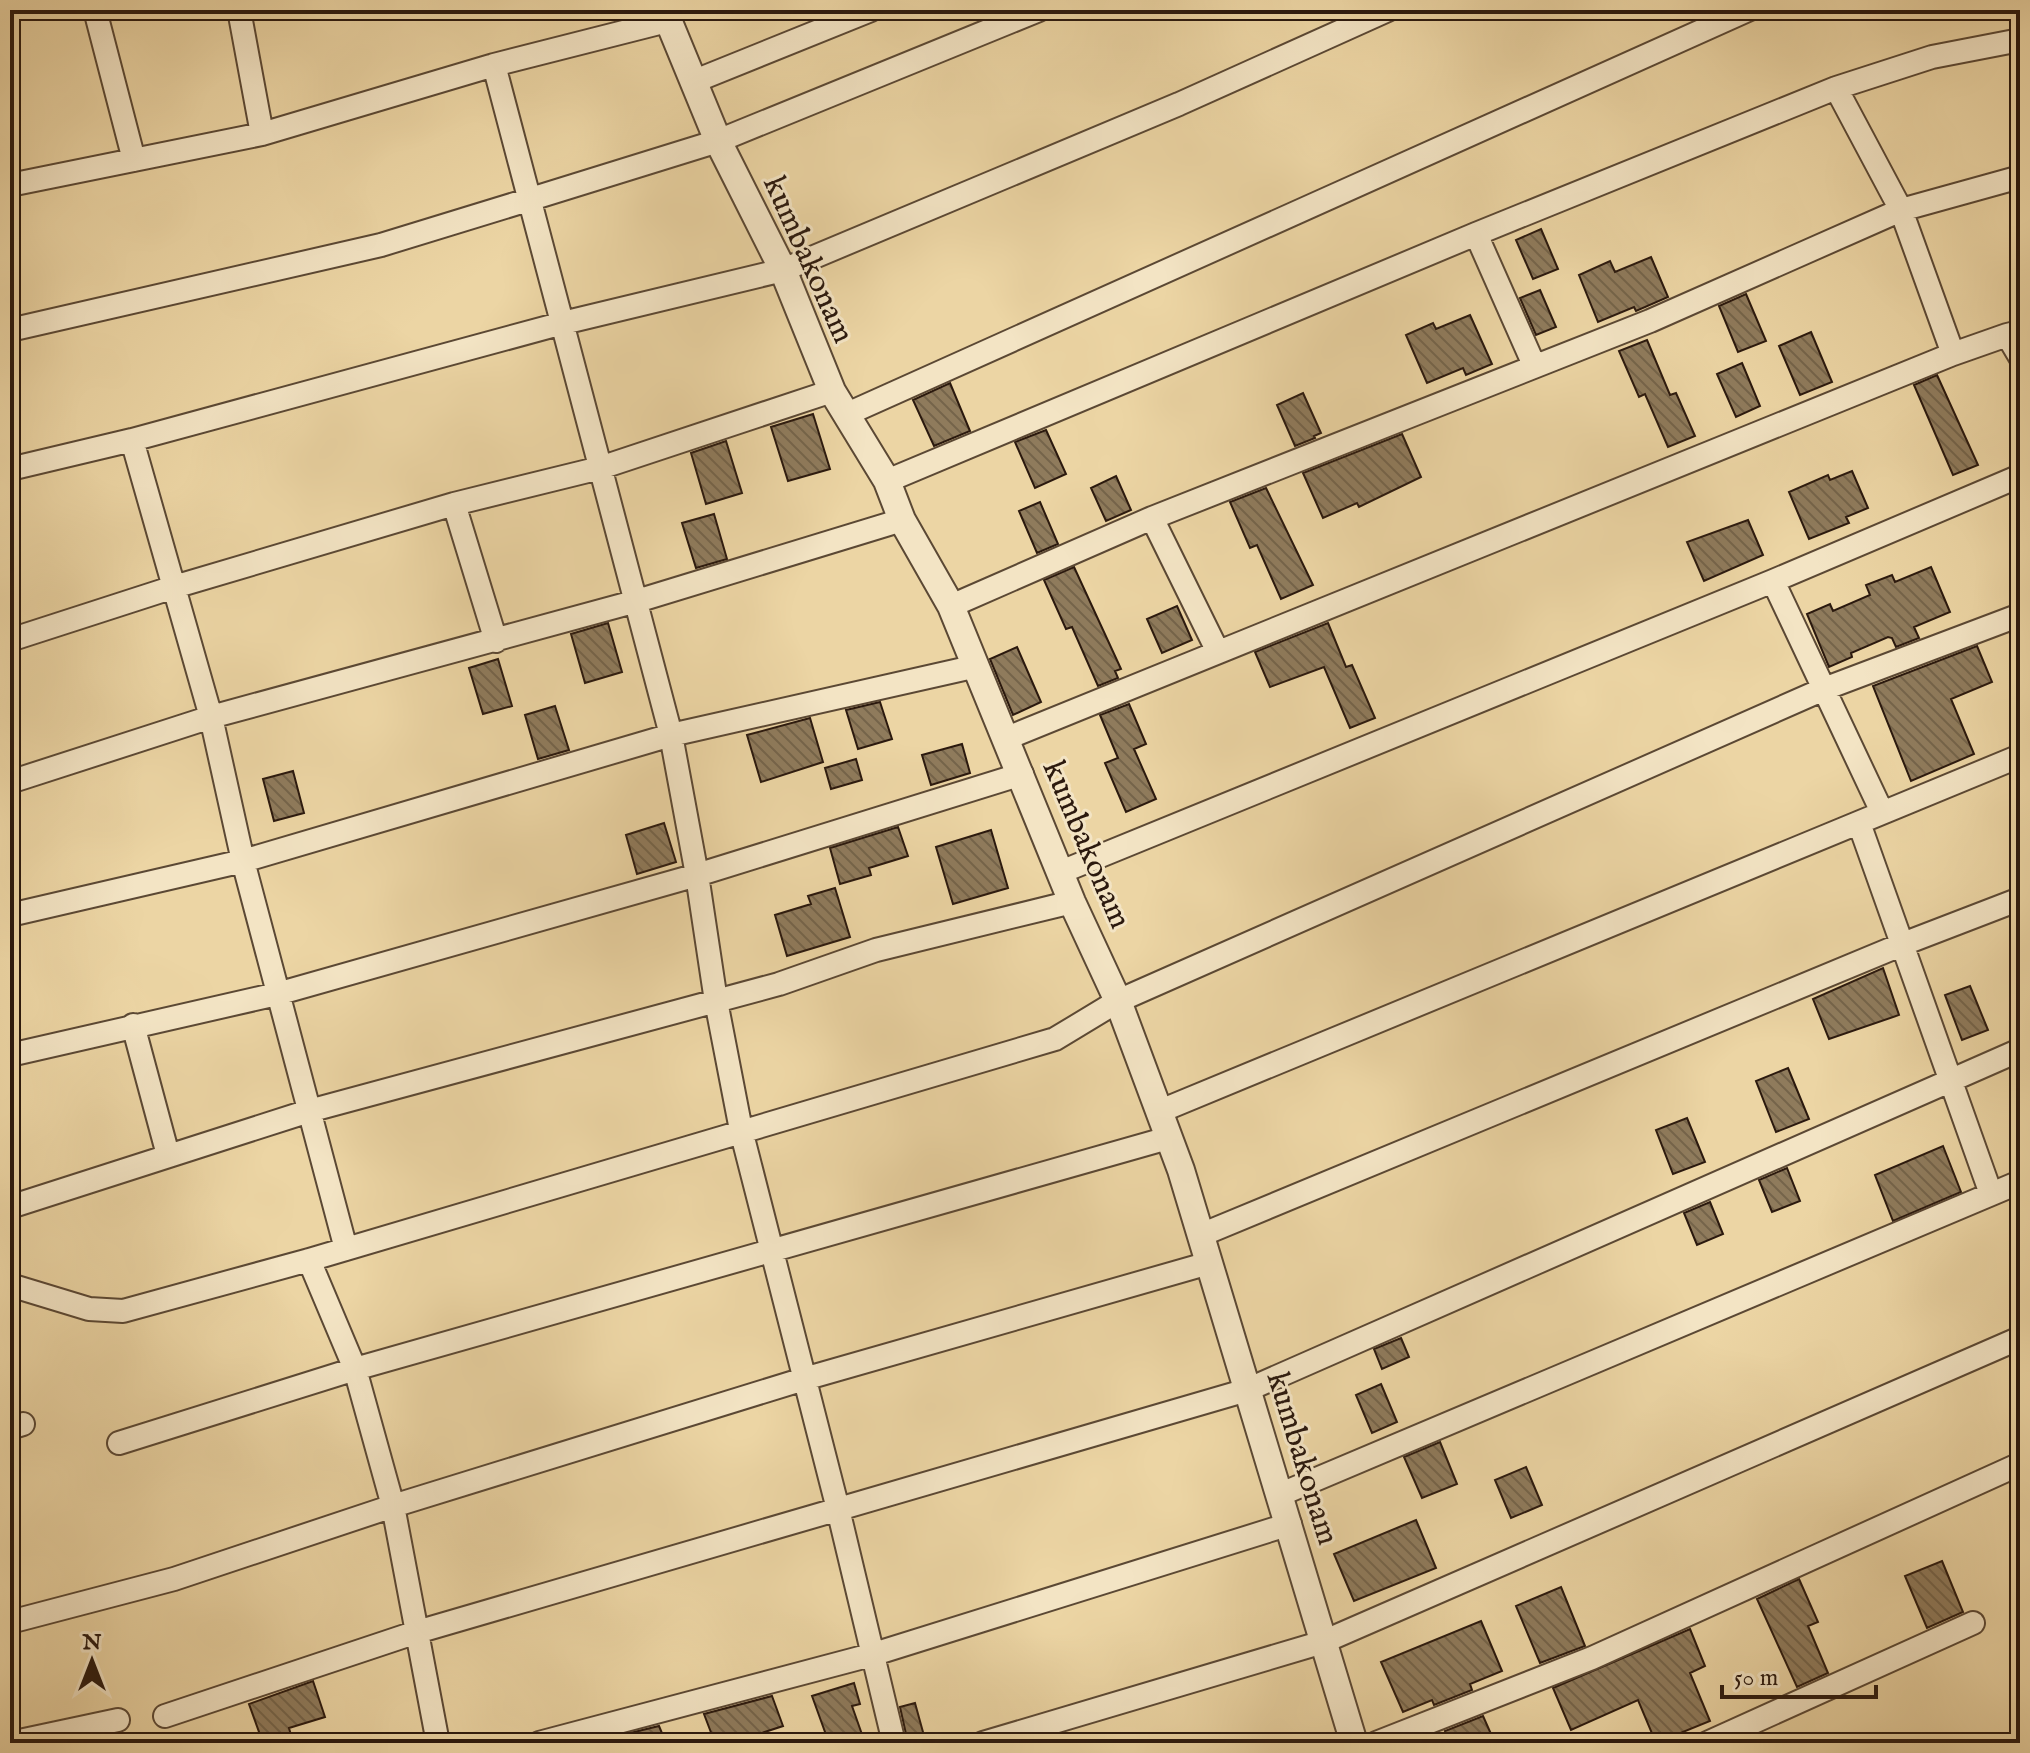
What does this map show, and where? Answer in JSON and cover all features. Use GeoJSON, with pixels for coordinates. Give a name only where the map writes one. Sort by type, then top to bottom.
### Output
{"type":"FeatureCollection","features":[{"type":"Feature","properties":{"kind":"street"},"geometry":{"type":"LineString","coordinates":[[95,10],[134,160]]}},
{"type":"Feature","properties":{"kind":"street"},"geometry":{"type":"LineString","coordinates":[[239,10],[262,134]]}},
{"type":"Feature","properties":{"kind":"street"},"geometry":{"type":"LineString","coordinates":[[695,81],[871,10]]}},
{"type":"Feature","properties":{"kind":"street"},"geometry":{"type":"LineString","coordinates":[[10,330],[381,245],[718,141],[1039,10]]}},
{"type":"Feature","properties":{"kind":"street"},"geometry":{"type":"LineString","coordinates":[[10,469],[132,440],[563,323],[783,270],[1179,104],[1388,10]]}},
{"type":"Feature","properties":{"kind":"street"},"geometry":{"type":"LineString","coordinates":[[845,415],[1748,10]]}},
{"type":"Feature","properties":{"kind":"street"},"geometry":{"type":"LineString","coordinates":[[10,185],[262,134],[665,15]]}},
{"type":"Feature","properties":{"kind":"street","name":"kumbakonam"},"geometry":{"type":"LineString","coordinates":[[665,15],[718,141],[783,270],[832,391],[887,481],[902,520],[951,606],[1072,902],[1118,1001],[1181,1170],[1354,1743]]}},
{"type":"Feature","properties":{"kind":"street"},"geometry":{"type":"LineString","coordinates":[[887,481],[1476,234],[1836,88],[1932,57],[2020,40]]}},
{"type":"Feature","properties":{"kind":"street"},"geometry":{"type":"LineString","coordinates":[[494,65],[671,735],[741,1130],[894,1743]]}},
{"type":"Feature","properties":{"kind":"street"},"geometry":{"type":"LineString","coordinates":[[1836,88],[1901,210],[1953,354]]}},
{"type":"Feature","properties":{"kind":"street"},"geometry":{"type":"LineString","coordinates":[[951,606],[1152,518],[1650,321],[1901,210],[2020,177]]}},
{"type":"Feature","properties":{"kind":"street"},"geometry":{"type":"LineString","coordinates":[[1476,234],[1534,365]]}},
{"type":"Feature","properties":{"kind":"street"},"geometry":{"type":"LineString","coordinates":[[1007,738],[1953,354],[2014,333],[2020,357]]}},
{"type":"Feature","properties":{"kind":"street"},"geometry":{"type":"LineString","coordinates":[[10,640],[174,587],[454,504],[600,468],[832,391]]}},
{"type":"Feature","properties":{"kind":"street"},"geometry":{"type":"LineString","coordinates":[[132,440],[211,717],[243,861],[346,1249]]}},
{"type":"Feature","properties":{"kind":"street"},"geometry":{"type":"LineString","coordinates":[[1061,872],[1773,581],[2020,476]]}},
{"type":"Feature","properties":{"kind":"street"},"geometry":{"type":"LineString","coordinates":[[454,504],[496,641]]}},
{"type":"Feature","properties":{"kind":"street"},"geometry":{"type":"LineString","coordinates":[[1152,518],[1218,652]]}},
{"type":"Feature","properties":{"kind":"street"},"geometry":{"type":"LineString","coordinates":[[10,782],[211,717],[637,601],[902,520]]}},
{"type":"Feature","properties":{"kind":"street"},"geometry":{"type":"LineString","coordinates":[[1773,581],[1882,812]]}},
{"type":"Feature","properties":{"kind":"street"},"geometry":{"type":"LineString","coordinates":[[10,1285],[89,1309],[123,1311],[309,1260],[1055,1039],[1118,1001],[1824,689],[2020,615]]}},
{"type":"Feature","properties":{"kind":"street"},"geometry":{"type":"LineString","coordinates":[[10,915],[243,861],[671,735],[977,666]]}},
{"type":"Feature","properties":{"kind":"street"},"geometry":{"type":"LineString","coordinates":[[1158,1112],[2020,756]]}},
{"type":"Feature","properties":{"kind":"street"},"geometry":{"type":"LineString","coordinates":[[10,1055],[277,994],[697,875],[1022,774]]}},
{"type":"Feature","properties":{"kind":"street"},"geometry":{"type":"LineString","coordinates":[[1859,823],[1991,1194]]}},
{"type":"Feature","properties":{"kind":"street"},"geometry":{"type":"LineString","coordinates":[[1201,1235],[1903,944],[2020,899]]}},
{"type":"Feature","properties":{"kind":"street"},"geometry":{"type":"LineString","coordinates":[[10,1207],[309,1111],[779,984],[876,950],[1072,902]]}},
{"type":"Feature","properties":{"kind":"street"},"geometry":{"type":"LineString","coordinates":[[133,1025],[168,1155]]}},
{"type":"Feature","properties":{"kind":"street"},"geometry":{"type":"LineString","coordinates":[[165,1716],[417,1632],[1247,1390],[2020,1050]]}},
{"type":"Feature","properties":{"kind":"street"},"geometry":{"type":"LineString","coordinates":[[119,1443],[355,1369],[1168,1138]]}},
{"type":"Feature","properties":{"kind":"street"},"geometry":{"type":"LineString","coordinates":[[1279,1495],[2020,1182]]}},
{"type":"Feature","properties":{"kind":"street"},"geometry":{"type":"LineString","coordinates":[[309,1260],[355,1369],[393,1506],[438,1743]]}},
{"type":"Feature","properties":{"kind":"street"},"geometry":{"type":"LineString","coordinates":[[10,1622],[174,1579],[393,1506],[804,1379],[1209,1263]]}},
{"type":"Feature","properties":{"kind":"street"},"geometry":{"type":"LineString","coordinates":[[983,1743],[1323,1642],[2020,1338]]}},
{"type":"Feature","properties":{"kind":"street"},"geometry":{"type":"LineString","coordinates":[[1376,1743],[1592,1658],[2020,1464]]}},
{"type":"Feature","properties":{"kind":"street"},"geometry":{"type":"LineString","coordinates":[[539,1743],[871,1655],[1290,1524]]}},
{"type":"Feature","properties":{"kind":"street"},"geometry":{"type":"LineString","coordinates":[[1707,1743],[1973,1623]]}},
{"type":"Feature","properties":{"kind":"street"},"geometry":{"type":"LineString","coordinates":[[10,1743],[118,1720]]}},
{"type":"Feature","properties":{"kind":"building"},"geometry":{"type":"Polygon","coordinates":[[[1541,229],[1558,269],[1533,279],[1516,240],[1541,229]]]}},
{"type":"Feature","properties":{"kind":"building"},"geometry":{"type":"Polygon","coordinates":[[[1651,257],[1668,297],[1636,311],[1634,307],[1598,322],[1579,275],[1610,261],[1615,272],[1651,257]]]}},
{"type":"Feature","properties":{"kind":"building"},"geometry":{"type":"Polygon","coordinates":[[[1540,290],[1556,327],[1536,335],[1520,298],[1540,290]]]}},
{"type":"Feature","properties":{"kind":"building"},"geometry":{"type":"Polygon","coordinates":[[[1746,294],[1766,341],[1738,352],[1719,306],[1746,294]]]}},
{"type":"Feature","properties":{"kind":"building"},"geometry":{"type":"Polygon","coordinates":[[[1470,315],[1492,364],[1466,375],[1463,368],[1427,383],[1406,335],[1433,323],[1436,329],[1470,315]]]}},
{"type":"Feature","properties":{"kind":"building"},"geometry":{"type":"Polygon","coordinates":[[[1811,332],[1832,382],[1800,395],[1779,346],[1811,332]]]}},
{"type":"Feature","properties":{"kind":"building"},"geometry":{"type":"Polygon","coordinates":[[[1647,340],[1670,395],[1676,393],[1695,436],[1668,447],[1645,394],[1639,397],[1619,351],[1647,340]]]}},
{"type":"Feature","properties":{"kind":"building"},"geometry":{"type":"Polygon","coordinates":[[[1742,363],[1760,406],[1736,417],[1717,374],[1742,363]]]}},
{"type":"Feature","properties":{"kind":"building"},"geometry":{"type":"Polygon","coordinates":[[[1937,375],[1978,465],[1953,475],[1914,385],[1937,375]]]}},
{"type":"Feature","properties":{"kind":"building"},"geometry":{"type":"Polygon","coordinates":[[[950,383],[970,431],[934,446],[913,400],[950,383]]]}},
{"type":"Feature","properties":{"kind":"building"},"geometry":{"type":"Polygon","coordinates":[[[1303,393],[1321,433],[1295,446],[1277,405],[1303,393]]]}},
{"type":"Feature","properties":{"kind":"building"},"geometry":{"type":"Polygon","coordinates":[[[813,414],[830,469],[788,481],[771,427],[813,414]]]}},
{"type":"Feature","properties":{"kind":"building"},"geometry":{"type":"Polygon","coordinates":[[[1046,430],[1066,474],[1035,488],[1015,442],[1046,430]]]}},
{"type":"Feature","properties":{"kind":"building"},"geometry":{"type":"Polygon","coordinates":[[[1402,434],[1421,477],[1359,507],[1357,503],[1323,518],[1303,473],[1402,434]]]}},
{"type":"Feature","properties":{"kind":"building"},"geometry":{"type":"Polygon","coordinates":[[[726,441],[742,493],[706,504],[691,453],[726,441]]]}},
{"type":"Feature","properties":{"kind":"building"},"geometry":{"type":"Polygon","coordinates":[[[1852,471],[1868,508],[1846,517],[1849,523],[1809,539],[1789,492],[1828,475],[1830,480],[1852,471]]]}},
{"type":"Feature","properties":{"kind":"building"},"geometry":{"type":"Polygon","coordinates":[[[1116,476],[1131,510],[1106,521],[1091,488],[1116,476]]]}},
{"type":"Feature","properties":{"kind":"building"},"geometry":{"type":"Polygon","coordinates":[[[1266,488],[1313,585],[1281,599],[1257,545],[1250,548],[1230,502],[1266,488]]]}},
{"type":"Feature","properties":{"kind":"building"},"geometry":{"type":"Polygon","coordinates":[[[1040,502],[1058,544],[1037,553],[1019,511],[1040,502]]]}},
{"type":"Feature","properties":{"kind":"building"},"geometry":{"type":"Polygon","coordinates":[[[714,514],[727,559],[696,568],[682,523],[714,514]]]}},
{"type":"Feature","properties":{"kind":"building"},"geometry":{"type":"Polygon","coordinates":[[[1748,520],[1763,555],[1704,581],[1687,542],[1748,520]]]}},
{"type":"Feature","properties":{"kind":"building"},"geometry":{"type":"Polygon","coordinates":[[[1074,567],[1121,669],[1115,671],[1118,678],[1098,686],[1072,627],[1066,629],[1044,580],[1074,567]]]}},
{"type":"Feature","properties":{"kind":"building"},"geometry":{"type":"Polygon","coordinates":[[[1931,567],[1950,612],[1914,627],[1919,638],[1896,647],[1892,638],[1888,637],[1851,653],[1852,657],[1829,667],[1807,614],[1830,604],[1833,611],[1870,595],[1866,585],[1892,575],[1895,582],[1931,567]]]}},
{"type":"Feature","properties":{"kind":"building"},"geometry":{"type":"Polygon","coordinates":[[[1177,606],[1192,640],[1162,653],[1147,619],[1177,606]]]}},
{"type":"Feature","properties":{"kind":"building"},"geometry":{"type":"Polygon","coordinates":[[[608,623],[622,672],[585,683],[571,634],[608,623]]]}},
{"type":"Feature","properties":{"kind":"building"},"geometry":{"type":"Polygon","coordinates":[[[1328,623],[1346,667],[1352,665],[1375,718],[1350,728],[1324,667],[1270,687],[1255,652],[1328,623]]]}},
{"type":"Feature","properties":{"kind":"building"},"geometry":{"type":"Polygon","coordinates":[[[1977,646],[1992,682],[1951,699],[1974,754],[1911,781],[1873,686],[1977,646]]]}},
{"type":"Feature","properties":{"kind":"building"},"geometry":{"type":"Polygon","coordinates":[[[1017,647],[1041,702],[1013,715],[990,659],[1017,647]]]}},
{"type":"Feature","properties":{"kind":"building"},"geometry":{"type":"Polygon","coordinates":[[[498,659],[512,706],[483,714],[469,668],[498,659]]]}},
{"type":"Feature","properties":{"kind":"building"},"geometry":{"type":"Polygon","coordinates":[[[880,702],[892,739],[858,749],[846,710],[880,702]]]}},
{"type":"Feature","properties":{"kind":"building"},"geometry":{"type":"Polygon","coordinates":[[[1129,704],[1146,744],[1134,749],[1156,799],[1126,812],[1105,763],[1118,758],[1100,715],[1129,704]]]}},
{"type":"Feature","properties":{"kind":"building"},"geometry":{"type":"Polygon","coordinates":[[[555,706],[569,750],[538,759],[525,715],[555,706]]]}},
{"type":"Feature","properties":{"kind":"building"},"geometry":{"type":"Polygon","coordinates":[[[810,718],[823,762],[761,782],[747,735],[810,718]]]}},
{"type":"Feature","properties":{"kind":"building"},"geometry":{"type":"Polygon","coordinates":[[[962,744],[970,773],[931,785],[922,755],[962,744]]]}},
{"type":"Feature","properties":{"kind":"building"},"geometry":{"type":"Polygon","coordinates":[[[856,759],[862,780],[831,789],[825,768],[856,759]]]}},
{"type":"Feature","properties":{"kind":"building"},"geometry":{"type":"Polygon","coordinates":[[[293,771],[304,813],[274,821],[263,779],[293,771]]]}},
{"type":"Feature","properties":{"kind":"building"},"geometry":{"type":"Polygon","coordinates":[[[664,823],[676,862],[637,874],[626,835],[664,823]]]}},
{"type":"Feature","properties":{"kind":"building"},"geometry":{"type":"Polygon","coordinates":[[[898,827],[908,856],[869,868],[871,875],[840,884],[830,848],[898,827]]]}},
{"type":"Feature","properties":{"kind":"building"},"geometry":{"type":"Polygon","coordinates":[[[991,830],[1008,888],[953,904],[936,847],[991,830]]]}},
{"type":"Feature","properties":{"kind":"building"},"geometry":{"type":"Polygon","coordinates":[[[835,888],[850,937],[787,956],[775,915],[811,904],[808,896],[835,888]]]}},
{"type":"Feature","properties":{"kind":"building"},"geometry":{"type":"Polygon","coordinates":[[[1883,968],[1899,1015],[1829,1039],[1813,999],[1883,968]]]}},
{"type":"Feature","properties":{"kind":"building"},"geometry":{"type":"Polygon","coordinates":[[[1970,986],[1988,1030],[1962,1040],[1945,995],[1970,986]]]}},
{"type":"Feature","properties":{"kind":"building"},"geometry":{"type":"Polygon","coordinates":[[[1788,1068],[1809,1119],[1776,1132],[1756,1081],[1788,1068]]]}},
{"type":"Feature","properties":{"kind":"building"},"geometry":{"type":"Polygon","coordinates":[[[1687,1118],[1705,1162],[1673,1174],[1656,1130],[1687,1118]]]}},
{"type":"Feature","properties":{"kind":"building"},"geometry":{"type":"Polygon","coordinates":[[[1943,1146],[1961,1192],[1893,1221],[1875,1175],[1943,1146]]]}},
{"type":"Feature","properties":{"kind":"building"},"geometry":{"type":"Polygon","coordinates":[[[1787,1168],[1800,1201],[1772,1212],[1759,1180],[1787,1168]]]}},
{"type":"Feature","properties":{"kind":"building"},"geometry":{"type":"Polygon","coordinates":[[[1710,1202],[1723,1234],[1697,1245],[1684,1213],[1710,1202]]]}},
{"type":"Feature","properties":{"kind":"building"},"geometry":{"type":"Polygon","coordinates":[[[1401,1338],[1409,1357],[1382,1369],[1374,1349],[1401,1338]]]}},
{"type":"Feature","properties":{"kind":"building"},"geometry":{"type":"Polygon","coordinates":[[[1381,1384],[1397,1422],[1372,1433],[1356,1395],[1381,1384]]]}},
{"type":"Feature","properties":{"kind":"building"},"geometry":{"type":"Polygon","coordinates":[[[1440,1442],[1457,1484],[1422,1498],[1404,1457],[1440,1442]]]}},
{"type":"Feature","properties":{"kind":"building"},"geometry":{"type":"Polygon","coordinates":[[[1526,1467],[1542,1505],[1511,1518],[1495,1480],[1526,1467]]]}},
{"type":"Feature","properties":{"kind":"building"},"geometry":{"type":"Polygon","coordinates":[[[1416,1520],[1436,1568],[1354,1601],[1334,1554],[1416,1520]]]}},
{"type":"Feature","properties":{"kind":"building"},"geometry":{"type":"Polygon","coordinates":[[[1942,1561],[1963,1612],[1927,1628],[1905,1576],[1942,1561]]]}},
{"type":"Feature","properties":{"kind":"building"},"geometry":{"type":"Polygon","coordinates":[[[1799,1579],[1818,1622],[1808,1626],[1828,1673],[1797,1687],[1757,1599],[1799,1579]]]}},
{"type":"Feature","properties":{"kind":"building"},"geometry":{"type":"Polygon","coordinates":[[[1561,1587],[1585,1646],[1540,1663],[1516,1606],[1561,1587]]]}},
{"type":"Feature","properties":{"kind":"building"},"geometry":{"type":"Polygon","coordinates":[[[1481,1621],[1502,1671],[1470,1684],[1472,1690],[1434,1705],[1432,1700],[1403,1712],[1381,1662],[1481,1621]]]}},
{"type":"Feature","properties":{"kind":"building"},"geometry":{"type":"Polygon","coordinates":[[[1690,1629],[1705,1666],[1690,1673],[1710,1721],[1656,1743],[1638,1700],[1571,1730],[1553,1688],[1690,1629]]]}},
{"type":"Feature","properties":{"kind":"building"},"geometry":{"type":"Polygon","coordinates":[[[313,1681],[325,1717],[289,1728],[293,1743],[263,1743],[249,1704],[313,1681]]]}},
{"type":"Feature","properties":{"kind":"building"},"geometry":{"type":"Polygon","coordinates":[[[854,1683],[860,1704],[852,1706],[865,1743],[829,1743],[812,1696],[854,1683]]]}},
{"type":"Feature","properties":{"kind":"building"},"geometry":{"type":"Polygon","coordinates":[[[772,1696],[783,1726],[731,1743],[715,1743],[704,1714],[772,1696]]]}},
{"type":"Feature","properties":{"kind":"building"},"geometry":{"type":"Polygon","coordinates":[[[915,1703],[926,1743],[908,1743],[900,1707],[915,1703]]]}},
{"type":"Feature","properties":{"kind":"building"},"geometry":{"type":"Polygon","coordinates":[[[1483,1716],[1495,1743],[1450,1743],[1445,1731],[1483,1716]]]}},
{"type":"Feature","properties":{"kind":"building"},"geometry":{"type":"Polygon","coordinates":[[[659,1726],[666,1743],[634,1743],[630,1733],[659,1726]]]}}]}
